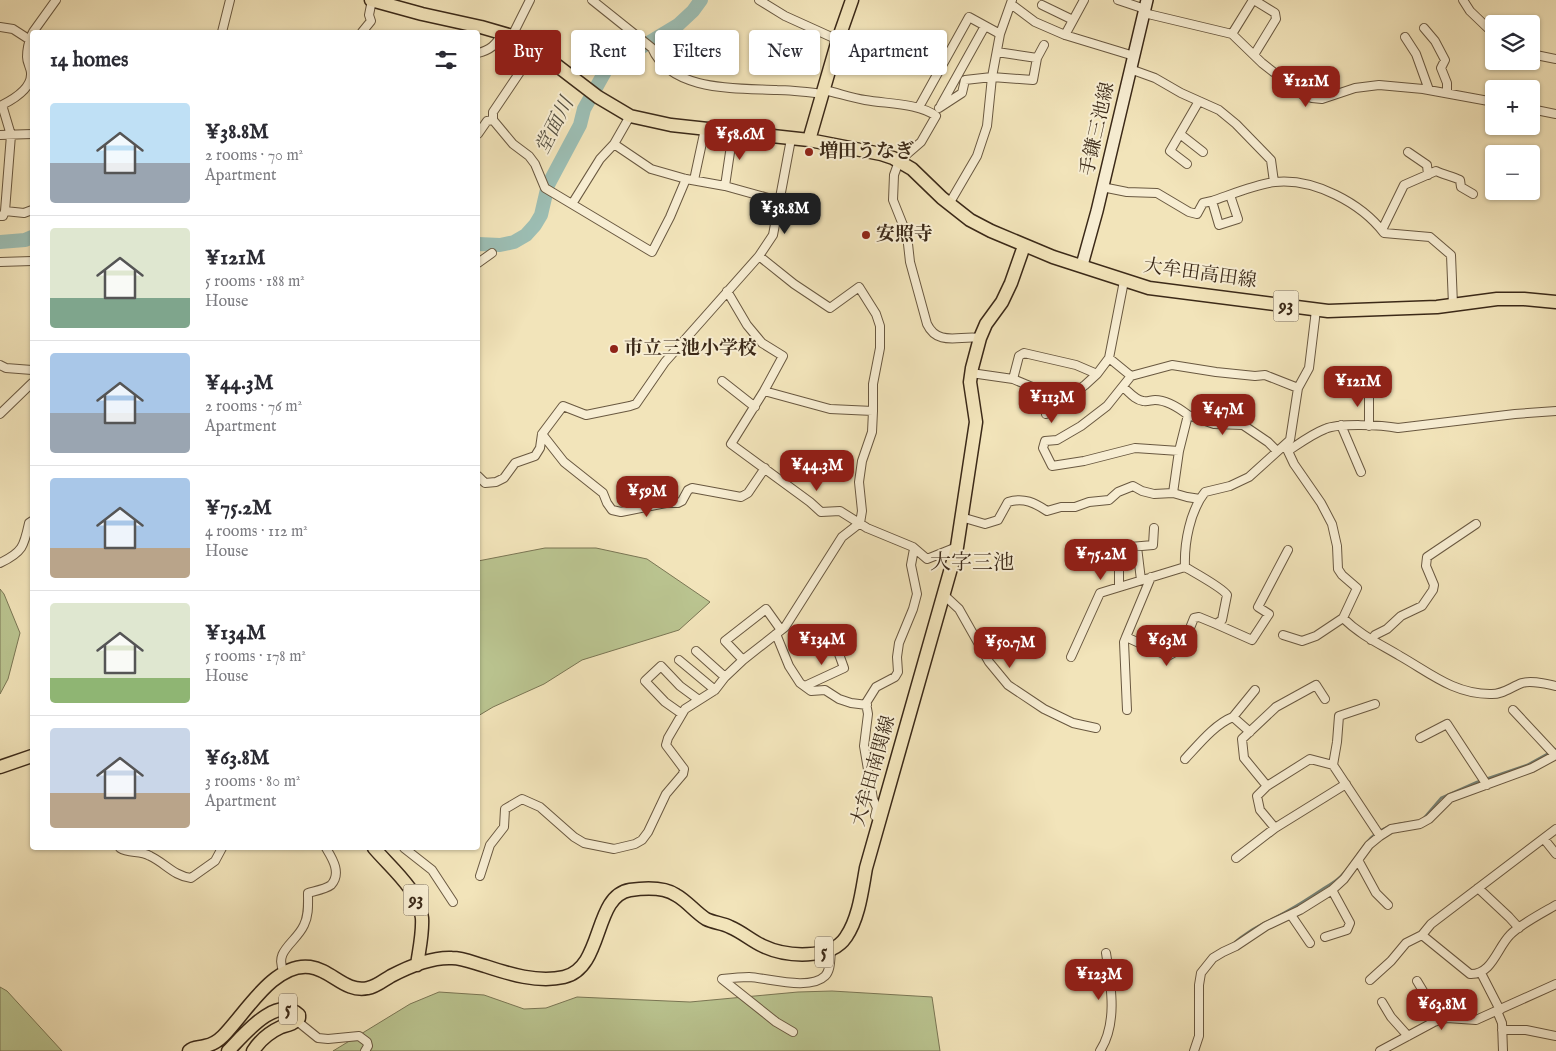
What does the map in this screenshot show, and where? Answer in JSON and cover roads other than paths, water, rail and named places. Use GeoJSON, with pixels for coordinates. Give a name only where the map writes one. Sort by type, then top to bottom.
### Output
{"type":"FeatureCollection","features":[{"type":"Feature","properties":{"kind":"main road"},"geometry":{"type":"LineString","coordinates":[[372,0],[495,31]]}},
{"type":"Feature","properties":{"kind":"main road"},"geometry":{"type":"LineString","coordinates":[[842,30],[852,0]]}},
{"type":"Feature","properties":{"kind":"main road","name":"手鎌三池線"},"geometry":{"type":"LineString","coordinates":[[1082,265],[1145,7]]}},
{"type":"Feature","properties":{"kind":"main road"},"geometry":{"type":"LineString","coordinates":[[809,140],[830,68]]}},
{"type":"Feature","properties":{"kind":"main road"},"geometry":{"type":"LineString","coordinates":[[561,69],[592,93],[630,116],[672,125],[809,140],[881,154],[900,161],[912,169],[949,204],[970,220],[1024,246]]}},
{"type":"Feature","properties":{"kind":"main road","name":"大牟田南関線"},"geometry":{"type":"LineString","coordinates":[[831,950],[838,947],[846,938],[854,920],[876,833],[956,547],[976,422],[970,382],[980,338],[986,324],[1002,302],[1024,246]]}},
{"type":"Feature","properties":{"kind":"main road","name":"大牟田高田線"},"geometry":{"type":"LineString","coordinates":[[1024,246],[1149,288],[1316,310],[1352,311],[1378,308],[1437,307],[1498,299],[1556,302]]}},
{"type":"Feature","properties":{"kind":"main road"},"geometry":{"type":"LineString","coordinates":[[0,767],[30,757]]}},
{"type":"Feature","properties":{"kind":"main road","name":"93"},"geometry":{"type":"LineString","coordinates":[[376,850],[411,891],[418,904],[422,917],[422,931],[417,965]]}},
{"type":"Feature","properties":{"kind":"main road","name":"5"},"geometry":{"type":"LineString","coordinates":[[189,1051],[192,1048],[206,1046],[223,1036],[261,992],[284,972],[307,966],[329,974],[351,988],[360,990],[371,988],[417,965],[437,959],[452,958],[522,976],[544,979],[565,977],[583,966],[591,954],[601,922],[613,902],[622,892],[659,889],[671,892],[678,895],[706,918],[730,926],[765,947],[784,952],[809,954],[831,950]]}},
{"type":"Feature","properties":{"kind":"main road","name":"5"},"geometry":{"type":"LineString","coordinates":[[228,1051],[246,1031],[269,1014],[286,1008],[299,1015],[295,1023],[270,1032],[263,1037],[253,1051]]}},
{"type":"Feature","properties":{"kind":"street"},"geometry":{"type":"LineString","coordinates":[[35,30],[56,0]]}},
{"type":"Feature","properties":{"kind":"street"},"geometry":{"type":"LineString","coordinates":[[222,30],[230,0]]}},
{"type":"Feature","properties":{"kind":"street"},"geometry":{"type":"LineString","coordinates":[[364,30],[371,22],[369,15],[372,0]]}},
{"type":"Feature","properties":{"kind":"street"},"geometry":{"type":"LineString","coordinates":[[592,0],[652,48],[655,55],[667,68],[692,81],[714,86],[823,92],[938,112]]}},
{"type":"Feature","properties":{"kind":"street"},"geometry":{"type":"LineString","coordinates":[[759,0],[785,16],[830,36]]}},
{"type":"Feature","properties":{"kind":"street"},"geometry":{"type":"LineString","coordinates":[[1065,35],[1084,0]]}},
{"type":"Feature","properties":{"kind":"street"},"geometry":{"type":"LineString","coordinates":[[1118,0],[1232,34],[1254,55],[1304,95],[1312,98],[1322,99],[1356,88],[1379,85],[1429,90],[1485,100]]}},
{"type":"Feature","properties":{"kind":"street"},"geometry":{"type":"LineString","coordinates":[[1232,34],[1254,0],[1275,13],[1276,19],[1254,55]]}},
{"type":"Feature","properties":{"kind":"street"},"geometry":{"type":"LineString","coordinates":[[1463,0],[1470,11],[1485,25]]}},
{"type":"Feature","properties":{"kind":"street"},"geometry":{"type":"LineString","coordinates":[[510,30],[528,1]]}},
{"type":"Feature","properties":{"kind":"street"},"geometry":{"type":"LineString","coordinates":[[949,204],[977,156],[987,126],[992,77],[1000,34],[1012,2],[1035,22],[1065,35],[1134,56]]}},
{"type":"Feature","properties":{"kind":"street"},"geometry":{"type":"LineString","coordinates":[[1042,5],[1073,20]]}},
{"type":"Feature","properties":{"kind":"street"},"geometry":{"type":"LineString","coordinates":[[919,108],[969,17],[1000,34]]}},
{"type":"Feature","properties":{"kind":"street"},"geometry":{"type":"LineString","coordinates":[[980,338],[940,338],[930,331],[910,262],[907,234],[893,200],[894,174],[900,161],[922,142],[986,26]]}},
{"type":"Feature","properties":{"kind":"street"},"geometry":{"type":"LineString","coordinates":[[0,27],[30,34]]}},
{"type":"Feature","properties":{"kind":"street"},"geometry":{"type":"LineString","coordinates":[[1424,28],[1435,41],[1445,60],[1441,68],[1447,83],[1447,93]]}},
{"type":"Feature","properties":{"kind":"street"},"geometry":{"type":"LineString","coordinates":[[1405,37],[1416,54],[1429,90]]}},
{"type":"Feature","properties":{"kind":"street"},"geometry":{"type":"LineString","coordinates":[[30,44],[27,58],[30,70]]}},
{"type":"Feature","properties":{"kind":"street"},"geometry":{"type":"LineString","coordinates":[[480,53],[487,51],[495,45]]}},
{"type":"Feature","properties":{"kind":"street"},"geometry":{"type":"LineString","coordinates":[[938,112],[962,93],[965,80],[992,77],[1032,80],[1037,58],[1044,45]]}},
{"type":"Feature","properties":{"kind":"street"},"geometry":{"type":"LineString","coordinates":[[997,52],[1037,58]]}},
{"type":"Feature","properties":{"kind":"street"},"geometry":{"type":"LineString","coordinates":[[1540,56],[1556,59]]}},
{"type":"Feature","properties":{"kind":"street"},"geometry":{"type":"LineString","coordinates":[[1130,69],[1155,78],[1219,110],[1236,124],[1271,160],[1274,182]]}},
{"type":"Feature","properties":{"kind":"street"},"geometry":{"type":"LineString","coordinates":[[517,75],[493,112],[492,120],[513,144],[530,156],[548,190],[652,252],[690,180],[705,129]]}},
{"type":"Feature","properties":{"kind":"street"},"geometry":{"type":"LineString","coordinates":[[30,77],[28,84],[13,99],[2,105],[12,135],[2,214],[24,213],[30,211]]}},
{"type":"Feature","properties":{"kind":"street"},"geometry":{"type":"LineString","coordinates":[[1187,164],[1170,151],[1199,101]]}},
{"type":"Feature","properties":{"kind":"street"},"geometry":{"type":"LineString","coordinates":[[1540,111],[1556,114]]}},
{"type":"Feature","properties":{"kind":"street"},"geometry":{"type":"LineString","coordinates":[[572,204],[600,159],[614,144],[630,116]]}},
{"type":"Feature","properties":{"kind":"street"},"geometry":{"type":"LineString","coordinates":[[480,131],[487,121],[492,120]]}},
{"type":"Feature","properties":{"kind":"street"},"geometry":{"type":"LineString","coordinates":[[725,186],[733,132]]}},
{"type":"Feature","properties":{"kind":"street"},"geometry":{"type":"LineString","coordinates":[[0,135],[30,134]]}},
{"type":"Feature","properties":{"kind":"street"},"geometry":{"type":"LineString","coordinates":[[1180,134],[1203,152]]}},
{"type":"Feature","properties":{"kind":"street"},"geometry":{"type":"LineString","coordinates":[[480,478],[485,483],[496,482],[504,478],[515,463],[535,456],[540,448],[542,434],[563,406],[586,415],[636,404],[665,362],[759,256],[773,235],[791,139]]}},
{"type":"Feature","properties":{"kind":"street"},"geometry":{"type":"LineString","coordinates":[[614,144],[651,169],[779,201]]}},
{"type":"Feature","properties":{"kind":"street"},"geometry":{"type":"LineString","coordinates":[[1408,152],[1427,165],[1428,174]]}},
{"type":"Feature","properties":{"kind":"street"},"geometry":{"type":"LineString","coordinates":[[1382,230],[1404,185],[1428,174],[1436,171],[1445,176],[1452,176],[1460,180],[1462,187],[1472,194]]}},
{"type":"Feature","properties":{"kind":"street"},"geometry":{"type":"LineString","coordinates":[[1102,187],[1128,192],[1157,193],[1189,212],[1197,214],[1202,203],[1274,182],[1316,187],[1335,194],[1375,221],[1384,233],[1430,237],[1451,255],[1453,305]]}},
{"type":"Feature","properties":{"kind":"street"},"geometry":{"type":"LineString","coordinates":[[1212,201],[1219,225],[1238,219],[1230,195]]}},
{"type":"Feature","properties":{"kind":"street"},"geometry":{"type":"LineString","coordinates":[[480,262],[492,254]]}},
{"type":"Feature","properties":{"kind":"street"},"geometry":{"type":"LineString","coordinates":[[480,876],[490,845],[504,827],[506,809],[522,799],[540,807],[574,837],[584,843],[614,849],[635,844],[642,840],[648,832],[666,794],[683,774],[684,769],[666,745],[685,709],[716,690],[725,677],[743,660],[785,627],[842,537],[860,523],[862,511],[859,482],[862,461],[872,432],[873,384],[880,348],[880,326],[876,314],[859,287],[830,308],[794,284],[759,256]]}},
{"type":"Feature","properties":{"kind":"street"},"geometry":{"type":"LineString","coordinates":[[0,262],[30,261]]}},
{"type":"Feature","properties":{"kind":"street"},"geometry":{"type":"LineString","coordinates":[[971,373],[1013,379],[1049,394],[1046,414],[1085,385],[1097,374],[1109,358],[1124,281]]}},
{"type":"Feature","properties":{"kind":"street"},"geometry":{"type":"LineString","coordinates":[[727,291],[747,325],[762,343],[783,356],[732,444],[821,512],[840,511],[867,528],[914,549],[927,559],[956,547]]}},
{"type":"Feature","properties":{"kind":"street"},"geometry":{"type":"LineString","coordinates":[[1283,635],[1302,641],[1316,636],[1344,618],[1357,588],[1338,569],[1337,546],[1332,524],[1321,503],[1294,464],[1287,448],[1290,440],[1298,388],[1309,368],[1316,310]]}},
{"type":"Feature","properties":{"kind":"street"},"geometry":{"type":"LineString","coordinates":[[1013,379],[1019,356],[1024,353],[1076,365],[1097,374]]}},
{"type":"Feature","properties":{"kind":"street"},"geometry":{"type":"LineString","coordinates":[[1109,358],[1131,376]]}},
{"type":"Feature","properties":{"kind":"street"},"geometry":{"type":"LineString","coordinates":[[0,365],[6,368],[30,370]]}},
{"type":"Feature","properties":{"kind":"street"},"geometry":{"type":"LineString","coordinates":[[1179,451],[1135,448],[1084,461],[1052,466],[1042,448],[1045,442],[1057,440],[1081,426],[1107,406],[1131,376],[1172,365],[1216,372],[1255,376],[1265,375],[1298,388]]}},
{"type":"Feature","properties":{"kind":"street"},"geometry":{"type":"LineString","coordinates":[[722,381],[755,407]]}},
{"type":"Feature","properties":{"kind":"street"},"geometry":{"type":"LineString","coordinates":[[0,414],[30,385]]}},
{"type":"Feature","properties":{"kind":"street"},"geometry":{"type":"LineString","coordinates":[[1123,387],[1136,399],[1144,402],[1160,400],[1173,405],[1188,415],[1214,424],[1243,425],[1268,442],[1277,451]]}},
{"type":"Feature","properties":{"kind":"street"},"geometry":{"type":"LineString","coordinates":[[1369,390],[1369,426]]}},
{"type":"Feature","properties":{"kind":"street"},"geometry":{"type":"LineString","coordinates":[[764,391],[830,409],[873,411]]}},
{"type":"Feature","properties":{"kind":"street"},"geometry":{"type":"LineString","coordinates":[[1185,567],[1192,514],[1205,492],[1230,486],[1249,477],[1277,451],[1287,448],[1325,428],[1342,425],[1369,426],[1379,424],[1398,428],[1556,411]]}},
{"type":"Feature","properties":{"kind":"street"},"geometry":{"type":"LineString","coordinates":[[1173,492],[1179,451],[1188,415]]}},
{"type":"Feature","properties":{"kind":"street"},"geometry":{"type":"LineString","coordinates":[[1342,425],[1362,472]]}},
{"type":"Feature","properties":{"kind":"street"},"geometry":{"type":"LineString","coordinates":[[542,434],[564,462],[603,493],[612,510],[621,512],[666,503],[678,503],[682,501],[688,490],[692,488],[741,497],[748,492],[765,468]]}},
{"type":"Feature","properties":{"kind":"street"},"geometry":{"type":"LineString","coordinates":[[961,517],[985,524],[998,520],[1008,502],[1015,500],[1032,502],[1047,511],[1089,502],[1109,500],[1118,492],[1133,486],[1154,494],[1173,492],[1187,498],[1200,498]]}},
{"type":"Feature","properties":{"kind":"street"},"geometry":{"type":"LineString","coordinates":[[0,563],[19,551],[25,543],[30,522]]}},
{"type":"Feature","properties":{"kind":"street"},"geometry":{"type":"LineString","coordinates":[[1371,640],[1401,616],[1422,606],[1433,590],[1434,585],[1426,566],[1427,557],[1476,524]]}},
{"type":"Feature","properties":{"kind":"street"},"geometry":{"type":"LineString","coordinates":[[1119,587],[1119,548],[1153,545],[1154,528]]}},
{"type":"Feature","properties":{"kind":"street"},"geometry":{"type":"LineString","coordinates":[[1136,547],[1141,580]]}},
{"type":"Feature","properties":{"kind":"street"},"geometry":{"type":"LineString","coordinates":[[876,833],[870,831],[877,808],[872,799],[864,746],[868,714],[867,705],[876,687],[895,677],[898,672],[897,657],[899,643],[917,594],[911,565],[914,549]]}},
{"type":"Feature","properties":{"kind":"street"},"geometry":{"type":"LineString","coordinates":[[1126,637],[1168,656],[1182,648],[1194,618],[1199,617],[1252,640],[1269,614],[1258,607],[1288,550]]}},
{"type":"Feature","properties":{"kind":"street"},"geometry":{"type":"LineString","coordinates":[[1071,657],[1100,593],[1185,567],[1224,590],[1227,595],[1222,620],[1216,624]]}},
{"type":"Feature","properties":{"kind":"street"},"geometry":{"type":"LineString","coordinates":[[1127,710],[1124,642],[1151,577]]}},
{"type":"Feature","properties":{"kind":"street"},"geometry":{"type":"LineString","coordinates":[[944,595],[959,609],[989,662],[1008,684],[1044,709],[1073,723],[1096,728]]}},
{"type":"Feature","properties":{"kind":"street"},"geometry":{"type":"LineString","coordinates":[[743,660],[726,641],[766,609],[779,632],[789,666],[804,686],[811,691],[825,690],[839,699],[867,705]]}},
{"type":"Feature","properties":{"kind":"street"},"geometry":{"type":"LineString","coordinates":[[1344,618],[1353,628],[1371,640],[1437,679],[1456,688],[1472,693],[1492,695],[1523,683],[1556,686]]}},
{"type":"Feature","properties":{"kind":"street"},"geometry":{"type":"LineString","coordinates":[[804,686],[844,668],[835,643]]}},
{"type":"Feature","properties":{"kind":"street"},"geometry":{"type":"LineString","coordinates":[[696,651],[725,677]]}},
{"type":"Feature","properties":{"kind":"street"},"geometry":{"type":"LineString","coordinates":[[678,660],[716,690]]}},
{"type":"Feature","properties":{"kind":"street"},"geometry":{"type":"LineString","coordinates":[[682,714],[665,702],[645,681],[661,666],[680,686],[699,700]]}},
{"type":"Feature","properties":{"kind":"street"},"geometry":{"type":"LineString","coordinates":[[1267,786],[1244,758],[1242,739],[1276,707],[1316,685],[1325,699]]}},
{"type":"Feature","properties":{"kind":"street"},"geometry":{"type":"LineString","coordinates":[[1186,759],[1207,736],[1233,716],[1255,690]]}},
{"type":"Feature","properties":{"kind":"street"},"geometry":{"type":"LineString","coordinates":[[1333,765],[1338,742],[1339,716],[1375,704]]}},
{"type":"Feature","properties":{"kind":"street"},"geometry":{"type":"LineString","coordinates":[[1194,1051],[1199,1036],[1198,985],[1200,973],[1213,958],[1332,890],[1344,879],[1369,845],[1391,829],[1420,824],[1429,819],[1450,798],[1532,768],[1556,755],[1513,710]]}},
{"type":"Feature","properties":{"kind":"street"},"geometry":{"type":"LineString","coordinates":[[1233,716],[1250,732]]}},
{"type":"Feature","properties":{"kind":"street"},"geometry":{"type":"LineString","coordinates":[[1420,738],[1447,724],[1487,785]]}},
{"type":"Feature","properties":{"kind":"street"},"geometry":{"type":"LineString","coordinates":[[1275,828],[1260,810],[1257,796],[1267,786],[1310,759],[1333,765],[1380,836]]}},
{"type":"Feature","properties":{"kind":"street"},"geometry":{"type":"LineString","coordinates":[[1236,858],[1275,828],[1346,784]]}},
{"type":"Feature","properties":{"kind":"street"},"geometry":{"type":"LineString","coordinates":[[1370,980],[1391,961],[1406,943],[1422,934],[1430,924],[1556,829]]}},
{"type":"Feature","properties":{"kind":"street"},"geometry":{"type":"LineString","coordinates":[[1544,839],[1556,854]]}},
{"type":"Feature","properties":{"kind":"street"},"geometry":{"type":"LineString","coordinates":[[123,850],[150,856],[176,874],[191,878],[215,861],[221,850]]}},
{"type":"Feature","properties":{"kind":"street"},"geometry":{"type":"LineString","coordinates":[[284,972],[280,963],[281,956],[304,925],[308,912],[308,893],[330,886],[335,878],[336,868],[327,850]]}},
{"type":"Feature","properties":{"kind":"street"},"geometry":{"type":"LineString","coordinates":[[407,850],[432,870],[453,902]]}},
{"type":"Feature","properties":{"kind":"street"},"geometry":{"type":"LineString","coordinates":[[1358,860],[1376,893],[1388,905]]}},
{"type":"Feature","properties":{"kind":"street"},"geometry":{"type":"LineString","coordinates":[[1478,888],[1510,917],[1519,928]]}},
{"type":"Feature","properties":{"kind":"street"},"geometry":{"type":"LineString","coordinates":[[1325,937],[1347,930],[1350,922],[1332,890]]}},
{"type":"Feature","properties":{"kind":"street"},"geometry":{"type":"LineString","coordinates":[[1422,934],[1470,974],[1482,973],[1494,960],[1510,934],[1556,905]]}},
{"type":"Feature","properties":{"kind":"street"},"geometry":{"type":"LineString","coordinates":[[1291,914],[1310,943]]}},
{"type":"Feature","properties":{"kind":"street"},"geometry":{"type":"LineString","coordinates":[[794,1032],[776,1022],[722,979],[748,977],[805,984],[825,976],[829,968],[831,950]]}},
{"type":"Feature","properties":{"kind":"street"},"geometry":{"type":"LineString","coordinates":[[1100,1051],[1106,1041],[1110,1026],[1111,988],[1106,953]]}},
{"type":"Feature","properties":{"kind":"street"},"geometry":{"type":"LineString","coordinates":[[1482,973],[1502,1024],[1503,1051]]}},
{"type":"Feature","properties":{"kind":"street"},"geometry":{"type":"LineString","coordinates":[[1417,981],[1426,996],[1436,994],[1441,1006],[1441,1020]]}},
{"type":"Feature","properties":{"kind":"street"},"geometry":{"type":"LineString","coordinates":[[1380,1051],[1434,1022],[1447,1018],[1476,1020],[1556,984]]}},
{"type":"Feature","properties":{"kind":"street"},"geometry":{"type":"LineString","coordinates":[[1382,1002],[1391,1017],[1408,1036]]}},
{"type":"Feature","properties":{"kind":"street"},"geometry":{"type":"LineString","coordinates":[[297,1021],[318,1038],[359,1036],[367,1042],[368,1046],[365,1051]]}},
{"type":"Feature","properties":{"kind":"street"},"geometry":{"type":"LineString","coordinates":[[1502,1030],[1526,1030],[1556,1036]]}},
{"type":"Feature","properties":{"kind":"waterway","name":"堂面川"},"geometry":{"type":"LineString","coordinates":[[480,244],[500,245],[514,242],[526,235],[541,215],[548,185],[580,125],[584,109],[607,68],[678,25],[693,11],[701,0]]}},
{"type":"Feature","properties":{"kind":"waterway","name":"堂面川"},"geometry":{"type":"LineString","coordinates":[[0,242],[30,238]]}},
{"type":"Feature","properties":{"kind":"waterway"},"geometry":{"type":"LineString","coordinates":[[1423,819],[1441,798],[1477,782],[1527,765],[1556,749]]}},
{"type":"Feature","properties":{"kind":"waterway"},"geometry":{"type":"LineString","coordinates":[[1232,945],[1251,930],[1297,906],[1340,877],[1366,843],[1381,830],[1405,823]]}},
{"type":"Feature","properties":{"kind":"place","name":"増田うなぎ"},"geometry":{"type":"Point","coordinates":[809,152]}},
{"type":"Feature","properties":{"kind":"place","name":"安照寺"},"geometry":{"type":"Point","coordinates":[866,235]}},
{"type":"Feature","properties":{"kind":"place","name":"市立三池小学校"},"geometry":{"type":"Point","coordinates":[614,349]}},
{"type":"Feature","properties":{"kind":"district","name":"大字三池"},"geometry":{"type":"Point","coordinates":[972,563]}}]}
